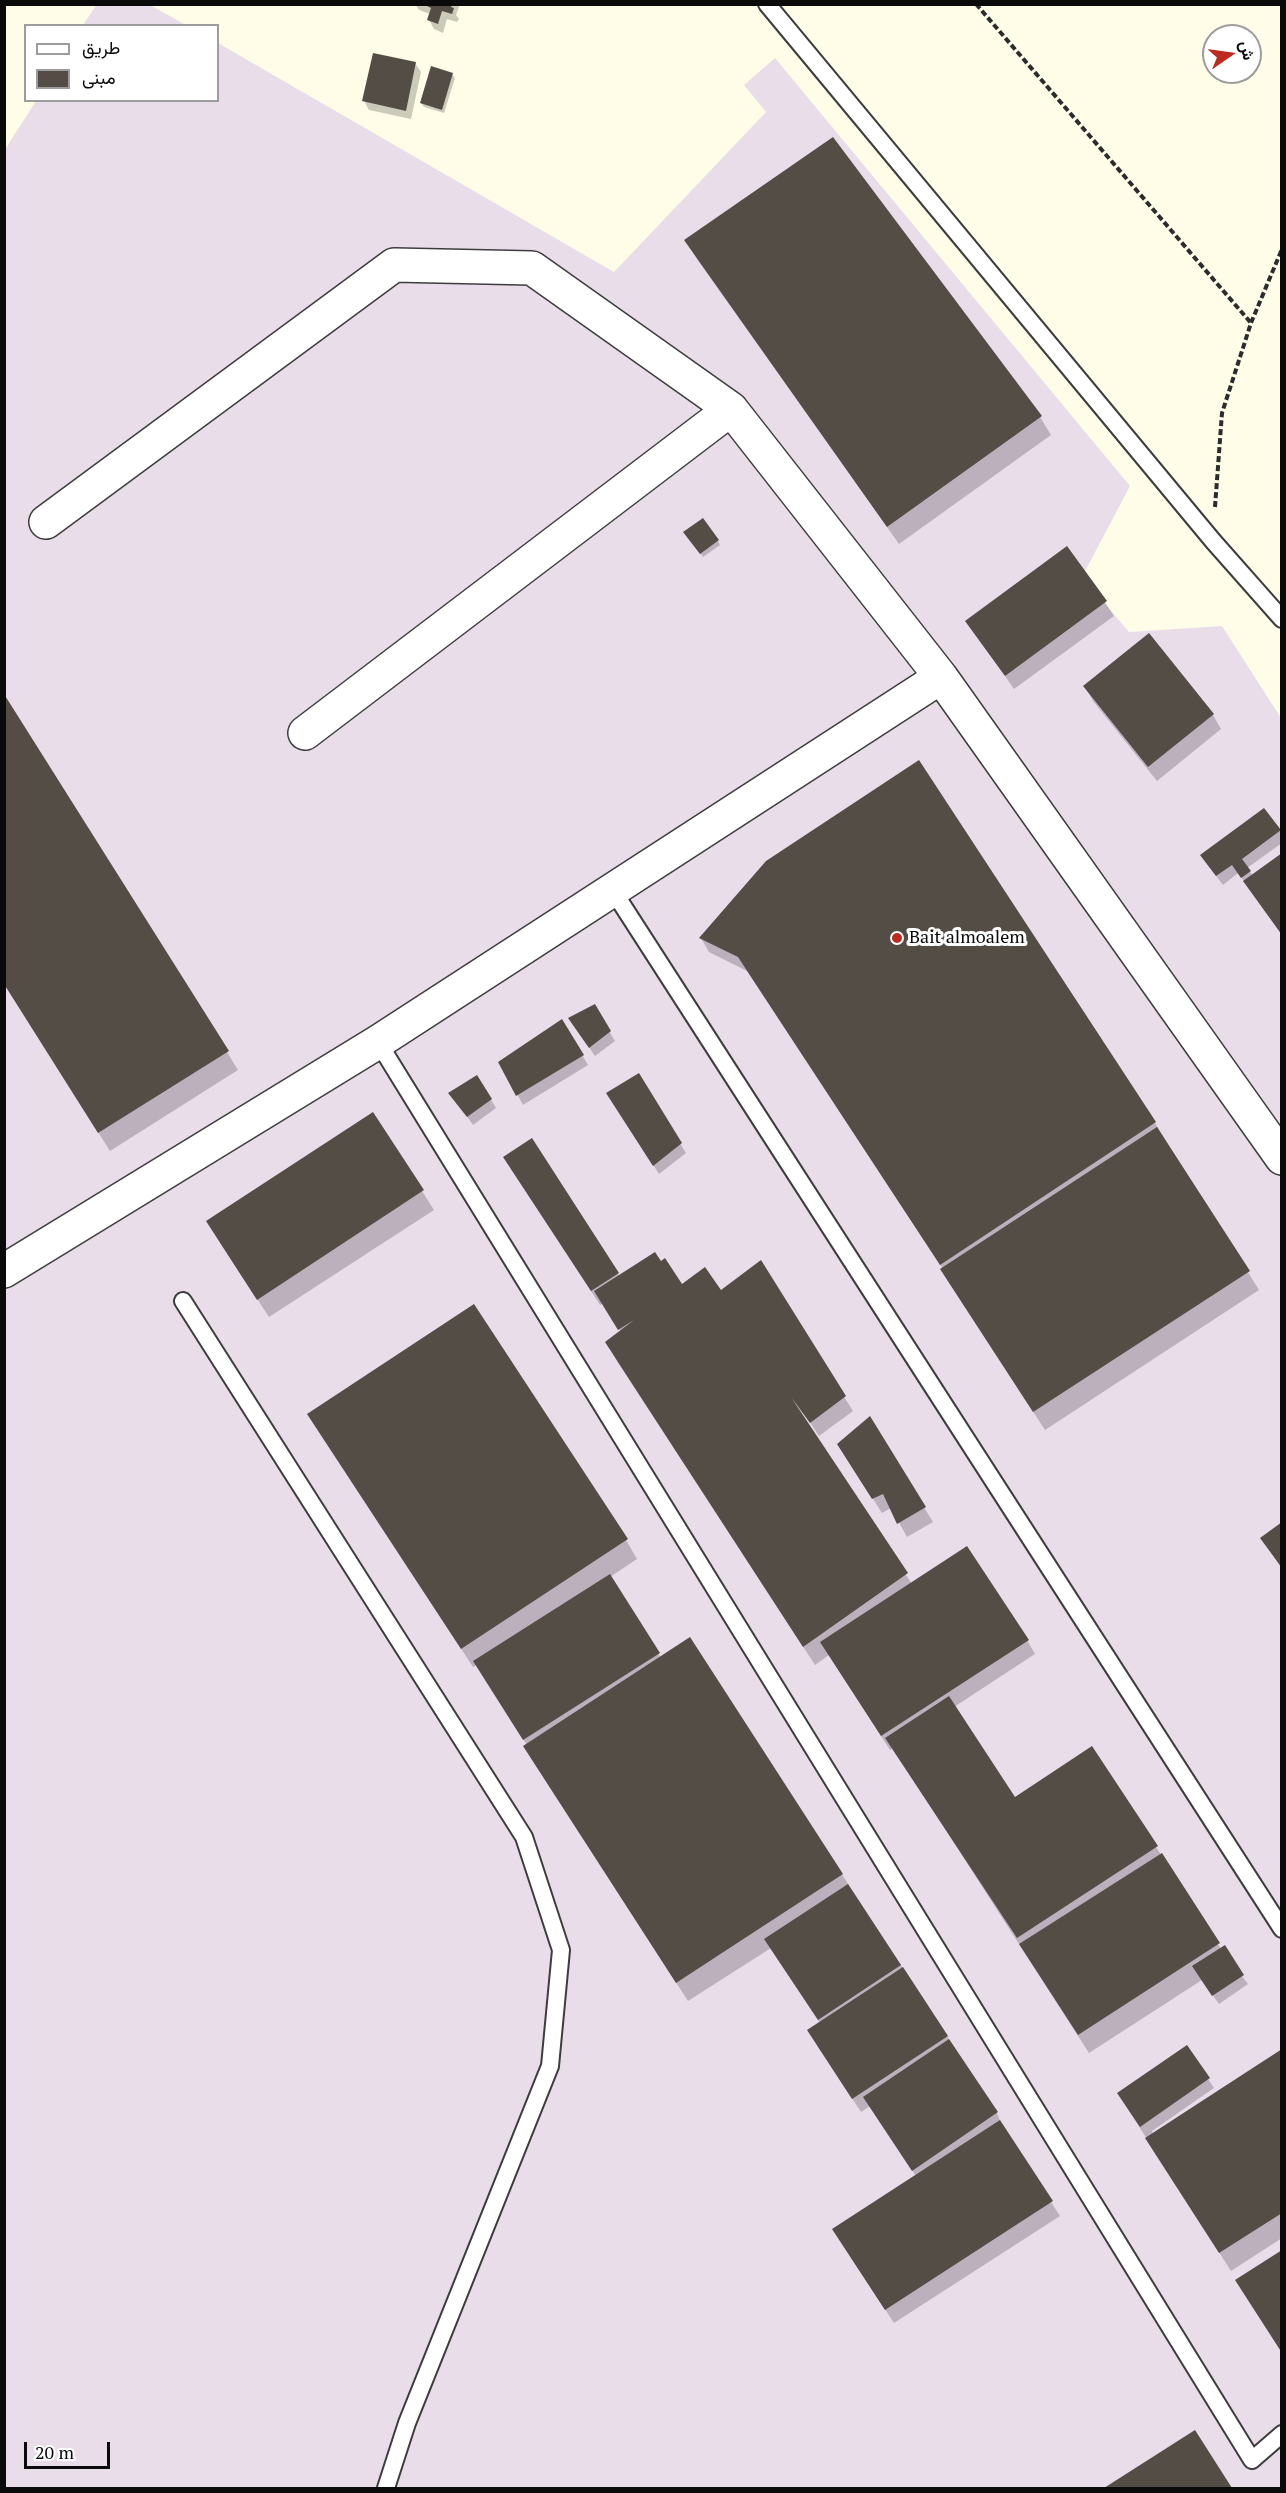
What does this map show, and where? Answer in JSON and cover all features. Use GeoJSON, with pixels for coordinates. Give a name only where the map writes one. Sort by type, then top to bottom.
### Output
{"type":"FeatureCollection","features":[{"type":"Feature","properties":{"kind":"street"},"geometry":{"type":"LineString","coordinates":[[46,522],[394,265],[532,268],[731,409],[941,677],[1281,1158]]}},
{"type":"Feature","properties":{"kind":"street"},"geometry":{"type":"LineString","coordinates":[[305,733],[731,409]]}},
{"type":"Feature","properties":{"kind":"street"},"geometry":{"type":"LineString","coordinates":[[4,1271],[378,1042],[941,677]]}},
{"type":"Feature","properties":{"kind":"lane"},"geometry":{"type":"LineString","coordinates":[[767,4],[1281,620]]}},
{"type":"Feature","properties":{"kind":"lane"},"geometry":{"type":"LineString","coordinates":[[612,889],[1281,1929]]}},
{"type":"Feature","properties":{"kind":"lane"},"geometry":{"type":"LineString","coordinates":[[378,1042],[1252,2460],[1281,2434]]}},
{"type":"Feature","properties":{"kind":"lane"},"geometry":{"type":"LineString","coordinates":[[183,1301],[524,1837],[561,1950],[550,2066],[407,2424],[386,2488]]}},
{"type":"Feature","properties":{"kind":"path"},"geometry":{"type":"LineString","coordinates":[[976,4],[1251,323]]}},
{"type":"Feature","properties":{"kind":"path"},"geometry":{"type":"LineString","coordinates":[[1213,541],[1222,413],[1251,323],[1281,249]]}},
{"type":"Feature","properties":{"kind":"shaded area"},"geometry":{"type":"Polygon","coordinates":[[[97,4],[150,5],[184,24],[84,24],[97,4]]]}},
{"type":"Feature","properties":{"kind":"shaded area"},"geometry":{"type":"Polygon","coordinates":[[[219,44],[614,272],[766,112],[744,85],[775,58],[1130,486],[1082,577],[1129,632],[1222,626],[1281,718],[1281,2488],[5,2488],[4,151],[35,102],[219,102],[219,44]]]}},
{"type":"Feature","properties":{"kind":"building"},"geometry":{"type":"Polygon","coordinates":[[[423,4],[452,4],[451,7],[454,8],[452,14],[442,11],[438,24],[427,20],[431,8],[423,4]]]}},
{"type":"Feature","properties":{"kind":"building"},"geometry":{"type":"Polygon","coordinates":[[[373,53],[416,62],[406,111],[362,101],[373,53]]]}},
{"type":"Feature","properties":{"kind":"building"},"geometry":{"type":"Polygon","coordinates":[[[431,66],[453,73],[442,110],[420,103],[431,66]]]}},
{"type":"Feature","properties":{"kind":"building"},"geometry":{"type":"Polygon","coordinates":[[[833,137],[1042,416],[887,527],[684,240],[833,137]]]}},
{"type":"Feature","properties":{"kind":"building"},"geometry":{"type":"Polygon","coordinates":[[[703,518],[719,540],[700,554],[683,532],[703,518]]]}},
{"type":"Feature","properties":{"kind":"building"},"geometry":{"type":"Polygon","coordinates":[[[1067,546],[1107,601],[1005,676],[965,621],[1067,546]]]}},
{"type":"Feature","properties":{"kind":"building"},"geometry":{"type":"Polygon","coordinates":[[[1149,633],[1214,714],[1148,767],[1083,686],[1149,633]]]}},
{"type":"Feature","properties":{"kind":"building"},"geometry":{"type":"Polygon","coordinates":[[[4,694],[229,1051],[98,1133],[4,984],[4,694]]]}},
{"type":"Feature","properties":{"kind":"building"},"geometry":{"type":"Polygon","coordinates":[[[919,760],[1156,1122],[940,1265],[738,957],[699,938],[766,861],[919,760]]]}},
{"type":"Feature","properties":{"kind":"building"},"geometry":{"type":"Polygon","coordinates":[[[1264,808],[1281,830],[1242,859],[1251,871],[1241,878],[1232,865],[1216,876],[1200,855],[1264,808]]]}},
{"type":"Feature","properties":{"kind":"building"},"geometry":{"type":"Polygon","coordinates":[[[1282,853],[1282,935],[1243,881],[1282,853]]]}},
{"type":"Feature","properties":{"kind":"building"},"geometry":{"type":"Polygon","coordinates":[[[595,1004],[611,1031],[589,1048],[568,1018],[595,1004]]]}},
{"type":"Feature","properties":{"kind":"building"},"geometry":{"type":"Polygon","coordinates":[[[562,1019],[584,1055],[516,1096],[498,1062],[562,1019]]]}},
{"type":"Feature","properties":{"kind":"building"},"geometry":{"type":"Polygon","coordinates":[[[639,1073],[682,1143],[653,1166],[606,1093],[639,1073]]]}},
{"type":"Feature","properties":{"kind":"building"},"geometry":{"type":"Polygon","coordinates":[[[477,1075],[492,1099],[467,1117],[448,1093],[477,1075]]]}},
{"type":"Feature","properties":{"kind":"building"},"geometry":{"type":"Polygon","coordinates":[[[373,1112],[424,1190],[257,1300],[206,1221],[373,1112]]]}},
{"type":"Feature","properties":{"kind":"building"},"geometry":{"type":"Polygon","coordinates":[[[1157,1127],[1250,1271],[1033,1412],[940,1269],[1157,1127]]]}},
{"type":"Feature","properties":{"kind":"building"},"geometry":{"type":"Polygon","coordinates":[[[532,1138],[619,1273],[591,1291],[503,1157],[532,1138]]]}},
{"type":"Feature","properties":{"kind":"building"},"geometry":{"type":"Polygon","coordinates":[[[655,1252],[661,1261],[665,1258],[682,1284],[705,1267],[721,1290],[761,1260],[846,1396],[810,1423],[791,1397],[908,1573],[803,1647],[605,1342],[634,1320],[618,1330],[594,1291],[655,1252]]]}},
{"type":"Feature","properties":{"kind":"building"},"geometry":{"type":"Polygon","coordinates":[[[474,1304],[628,1539],[461,1649],[307,1414],[474,1304]]]}},
{"type":"Feature","properties":{"kind":"building"},"geometry":{"type":"Polygon","coordinates":[[[870,1416],[926,1507],[897,1524],[883,1494],[872,1499],[837,1444],[870,1416]]]}},
{"type":"Feature","properties":{"kind":"building"},"geometry":{"type":"Polygon","coordinates":[[[1282,1522],[1282,1568],[1260,1538],[1282,1522]]]}},
{"type":"Feature","properties":{"kind":"building"},"geometry":{"type":"Polygon","coordinates":[[[967,1546],[1029,1640],[881,1736],[820,1642],[967,1546]]]}},
{"type":"Feature","properties":{"kind":"building"},"geometry":{"type":"Polygon","coordinates":[[[610,1574],[660,1653],[523,1740],[473,1661],[610,1574]]]}},
{"type":"Feature","properties":{"kind":"building"},"geometry":{"type":"Polygon","coordinates":[[[690,1637],[843,1874],[676,1983],[523,1746],[690,1637]]]}},
{"type":"Feature","properties":{"kind":"building"},"geometry":{"type":"Polygon","coordinates":[[[949,1696],[1015,1797],[1092,1746],[1158,1846],[1017,1938],[885,1738],[949,1696]]]}},
{"type":"Feature","properties":{"kind":"building"},"geometry":{"type":"Polygon","coordinates":[[[1162,1853],[1220,1943],[1078,2035],[1019,1944],[1162,1853]]]}},
{"type":"Feature","properties":{"kind":"building"},"geometry":{"type":"Polygon","coordinates":[[[848,1884],[901,1965],[818,2020],[764,1939],[848,1884]]]}},
{"type":"Feature","properties":{"kind":"building"},"geometry":{"type":"Polygon","coordinates":[[[1225,1945],[1244,1975],[1212,1996],[1192,1966],[1225,1945]]]}},
{"type":"Feature","properties":{"kind":"building"},"geometry":{"type":"Polygon","coordinates":[[[903,1967],[948,2036],[852,2099],[807,2030],[903,1967]]]}},
{"type":"Feature","properties":{"kind":"building"},"geometry":{"type":"Polygon","coordinates":[[[949,2039],[998,2112],[912,2171],[863,2097],[949,2039]]]}},
{"type":"Feature","properties":{"kind":"building"},"geometry":{"type":"Polygon","coordinates":[[[1187,2045],[1210,2078],[1140,2127],[1117,2093],[1187,2045]]]}},
{"type":"Feature","properties":{"kind":"building"},"geometry":{"type":"Polygon","coordinates":[[[1282,2049],[1282,2213],[1219,2253],[1145,2138],[1282,2049]]]}},
{"type":"Feature","properties":{"kind":"building"},"geometry":{"type":"Polygon","coordinates":[[[1000,2120],[1053,2201],[885,2310],[832,2229],[1000,2120]]]}},
{"type":"Feature","properties":{"kind":"building"},"geometry":{"type":"Polygon","coordinates":[[[1282,2250],[1282,2353],[1235,2280],[1282,2250]]]}},
{"type":"Feature","properties":{"kind":"building"},"geometry":{"type":"Polygon","coordinates":[[[1195,2430],[1232,2488],[1104,2488],[1195,2430]]]}},
{"type":"Feature","properties":{"kind":"place","name":"Bait almoalem"},"geometry":{"type":"Point","coordinates":[897,938]}}]}
